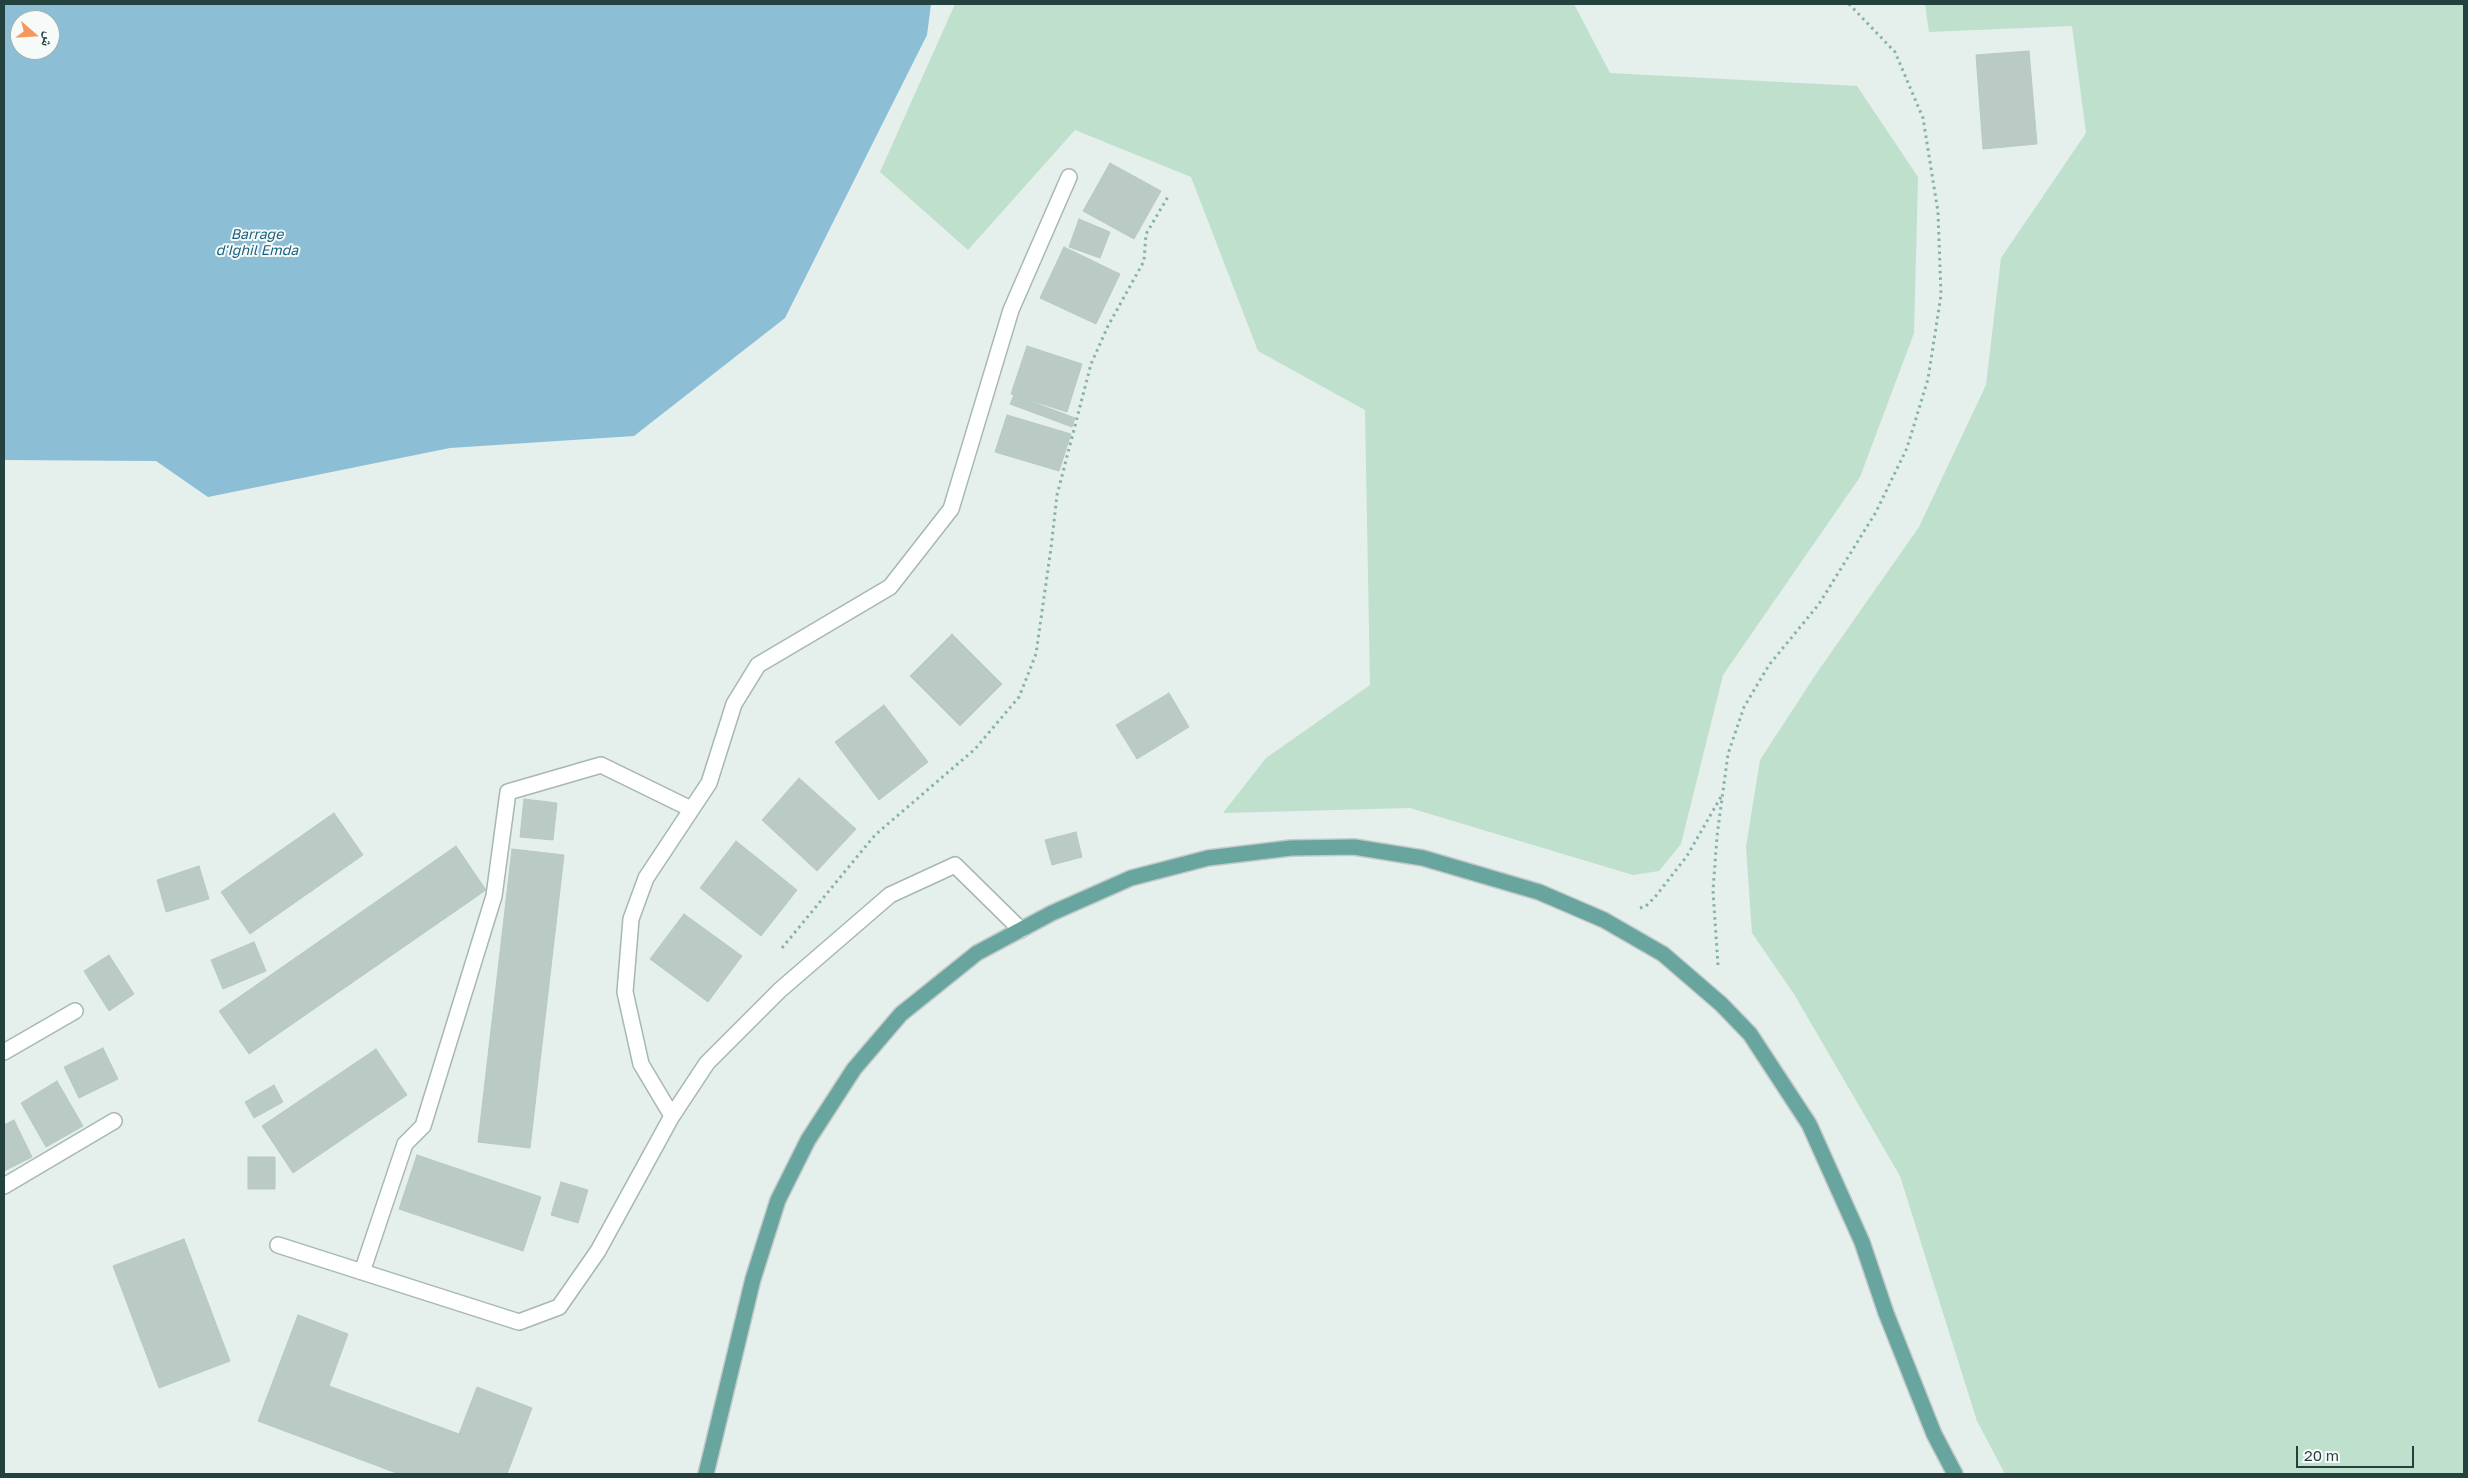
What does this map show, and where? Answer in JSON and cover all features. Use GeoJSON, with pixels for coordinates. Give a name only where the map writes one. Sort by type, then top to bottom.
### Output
{"type":"FeatureCollection","features":[{"type":"Feature","properties":{"kind":"main road"},"geometry":{"type":"LineString","coordinates":[[706,1474],[756,1270],[778,1200],[808,1140],[854,1069],[901,1014],[977,953],[1052,913],[1131,878],[1208,858],[1309,848],[1354,847],[1423,858],[1539,892],[1604,920],[1663,954],[1721,1004],[1750,1034],[1808,1124],[1862,1242],[1886,1313],[1934,1434],[1955,1474]]}},
{"type":"Feature","properties":{"kind":"lane"},"geometry":{"type":"LineString","coordinates":[[672,1116],[641,1064],[625,992],[631,919],[646,878],[709,782],[734,704],[758,665],[890,587],[951,508],[1012,310],[1069,178]]}},
{"type":"Feature","properties":{"kind":"lane"},"geometry":{"type":"LineString","coordinates":[[362,1272],[405,1144],[423,1126],[491,905],[508,792],[601,766],[691,809]]}},
{"type":"Feature","properties":{"kind":"lane"},"geometry":{"type":"LineString","coordinates":[[278,1245],[519,1322],[559,1307],[598,1251],[672,1116],[706,1063],[780,990],[890,895],[956,865],[1021,930]]}},
{"type":"Feature","properties":{"kind":"lane"},"geometry":{"type":"LineString","coordinates":[[4,1052],[75,1011]]}},
{"type":"Feature","properties":{"kind":"lane"},"geometry":{"type":"LineString","coordinates":[[4,1186],[114,1121]]}},
{"type":"Feature","properties":{"kind":"path"},"geometry":{"type":"LineString","coordinates":[[1721,1004],[1713,891],[1717,836],[1728,754],[1744,707],[1769,665],[1819,604],[1876,512],[1907,448],[1928,379],[1941,295],[1938,212],[1923,118],[1895,52],[1849,4]]}},
{"type":"Feature","properties":{"kind":"path"},"geometry":{"type":"LineString","coordinates":[[776,956],[875,835],[975,749],[1019,697],[1036,654],[1052,548],[1057,495],[1091,364],[1108,326],[1144,261],[1146,234],[1169,195]]}},
{"type":"Feature","properties":{"kind":"path"},"geometry":{"type":"LineString","coordinates":[[1604,920],[1646,906],[1655,897],[1687,856],[1723,792]]}},
{"type":"Feature","properties":{"kind":"green space"},"geometry":{"type":"Polygon","coordinates":[[[955,4],[1574,4],[1610,73],[1857,86],[1918,177],[1914,333],[1860,477],[1723,675],[1681,844],[1659,871],[1633,875],[1410,808],[1223,813],[1266,758],[1370,685],[1365,410],[1258,351],[1191,177],[1075,130],[968,250],[880,172],[955,4]]]}},
{"type":"Feature","properties":{"kind":"green space"},"geometry":{"type":"Polygon","coordinates":[[[1925,4],[2464,4],[2464,1474],[2005,1474],[1977,1421],[1900,1176],[1794,994],[1752,933],[1746,847],[1760,760],[1816,674],[1919,527],[1986,385],[2001,258],[2086,133],[2072,26],[1929,32],[1925,4]]]}},
{"type":"Feature","properties":{"kind":"water","name":"Barrage d'Ighil Emda"},"geometry":{"type":"Polygon","coordinates":[[[4,4],[931,4],[927,35],[785,318],[634,436],[450,448],[208,497],[156,461],[4,460],[4,4]]]}},
{"type":"Feature","properties":{"kind":"building"},"geometry":{"type":"Polygon","coordinates":[[[2029,51],[2037,144],[1983,149],[1976,55],[2029,51]]]}},
{"type":"Feature","properties":{"kind":"building"},"geometry":{"type":"Polygon","coordinates":[[[1110,163],[1161,191],[1134,239],[1083,211],[1110,163]]]}},
{"type":"Feature","properties":{"kind":"building"},"geometry":{"type":"Polygon","coordinates":[[[1079,219],[1110,232],[1100,258],[1069,247],[1079,219]]]}},
{"type":"Feature","properties":{"kind":"building"},"geometry":{"type":"Polygon","coordinates":[[[1064,247],[1120,274],[1096,324],[1040,298],[1064,247]]]}},
{"type":"Feature","properties":{"kind":"building"},"geometry":{"type":"Polygon","coordinates":[[[1027,346],[1082,364],[1067,412],[1011,394],[1027,346]]]}},
{"type":"Feature","properties":{"kind":"building"},"geometry":{"type":"Polygon","coordinates":[[[1014,395],[1075,418],[1072,427],[1010,404],[1014,395]]]}},
{"type":"Feature","properties":{"kind":"building"},"geometry":{"type":"Polygon","coordinates":[[[1007,415],[1071,434],[1059,471],[995,452],[1007,415]]]}},
{"type":"Feature","properties":{"kind":"building"},"geometry":{"type":"Polygon","coordinates":[[[952,634],[1002,684],[960,726],[910,676],[952,634]]]}},
{"type":"Feature","properties":{"kind":"building"},"geometry":{"type":"Polygon","coordinates":[[[1169,693],[1189,727],[1137,759],[1116,725],[1169,693]]]}},
{"type":"Feature","properties":{"kind":"building"},"geometry":{"type":"Polygon","coordinates":[[[884,705],[928,762],[879,800],[835,742],[884,705]]]}},
{"type":"Feature","properties":{"kind":"building"},"geometry":{"type":"Polygon","coordinates":[[[799,778],[856,829],[817,871],[762,820],[799,778]]]}},
{"type":"Feature","properties":{"kind":"building"},"geometry":{"type":"Polygon","coordinates":[[[524,799],[557,803],[553,840],[520,837],[524,799]]]}},
{"type":"Feature","properties":{"kind":"building"},"geometry":{"type":"Polygon","coordinates":[[[334,813],[363,855],[250,934],[221,892],[334,813]]]}},
{"type":"Feature","properties":{"kind":"building"},"geometry":{"type":"Polygon","coordinates":[[[1076,832],[1082,857],[1052,865],[1045,840],[1076,832]]]}},
{"type":"Feature","properties":{"kind":"building"},"geometry":{"type":"Polygon","coordinates":[[[736,841],[797,890],[761,936],[700,888],[736,841]]]}},
{"type":"Feature","properties":{"kind":"building"},"geometry":{"type":"Polygon","coordinates":[[[456,846],[486,890],[249,1054],[219,1011],[456,846]]]}},
{"type":"Feature","properties":{"kind":"building"},"geometry":{"type":"Polygon","coordinates":[[[512,849],[564,855],[530,1148],[478,1142],[512,849]]]}},
{"type":"Feature","properties":{"kind":"building"},"geometry":{"type":"Polygon","coordinates":[[[199,866],[209,899],[166,912],[157,880],[199,866]]]}},
{"type":"Feature","properties":{"kind":"building"},"geometry":{"type":"Polygon","coordinates":[[[684,914],[742,956],[708,1002],[650,959],[684,914]]]}},
{"type":"Feature","properties":{"kind":"building"},"geometry":{"type":"Polygon","coordinates":[[[254,942],[266,971],[223,989],[211,960],[254,942]]]}},
{"type":"Feature","properties":{"kind":"building"},"geometry":{"type":"Polygon","coordinates":[[[109,955],[134,994],[109,1011],[84,971],[109,955]]]}},
{"type":"Feature","properties":{"kind":"building"},"geometry":{"type":"Polygon","coordinates":[[[103,1048],[118,1079],[79,1098],[64,1067],[103,1048]]]}},
{"type":"Feature","properties":{"kind":"building"},"geometry":{"type":"Polygon","coordinates":[[[376,1049],[407,1095],[293,1173],[262,1126],[376,1049]]]}},
{"type":"Feature","properties":{"kind":"building"},"geometry":{"type":"Polygon","coordinates":[[[57,1081],[83,1126],[46,1147],[21,1103],[57,1081]]]}},
{"type":"Feature","properties":{"kind":"building"},"geometry":{"type":"Polygon","coordinates":[[[274,1085],[283,1102],[254,1118],[245,1102],[274,1085]]]}},
{"type":"Feature","properties":{"kind":"building"},"geometry":{"type":"Polygon","coordinates":[[[14,1120],[32,1157],[4,1171],[4,1125],[14,1120]]]}},
{"type":"Feature","properties":{"kind":"building"},"geometry":{"type":"Polygon","coordinates":[[[417,1155],[541,1197],[523,1251],[399,1209],[417,1155]]]}},
{"type":"Feature","properties":{"kind":"building"},"geometry":{"type":"Polygon","coordinates":[[[248,1157],[275,1157],[275,1189],[248,1189],[248,1157]]]}},
{"type":"Feature","properties":{"kind":"building"},"geometry":{"type":"Polygon","coordinates":[[[561,1182],[588,1190],[578,1223],[551,1215],[561,1182]]]}},
{"type":"Feature","properties":{"kind":"building"},"geometry":{"type":"Polygon","coordinates":[[[184,1239],[230,1361],[159,1388],[113,1266],[184,1239]]]}},
{"type":"Feature","properties":{"kind":"building"},"geometry":{"type":"Polygon","coordinates":[[[298,1315],[348,1334],[329,1386],[459,1434],[477,1387],[532,1408],[507,1474],[399,1474],[258,1421],[298,1315]]]}}]}
